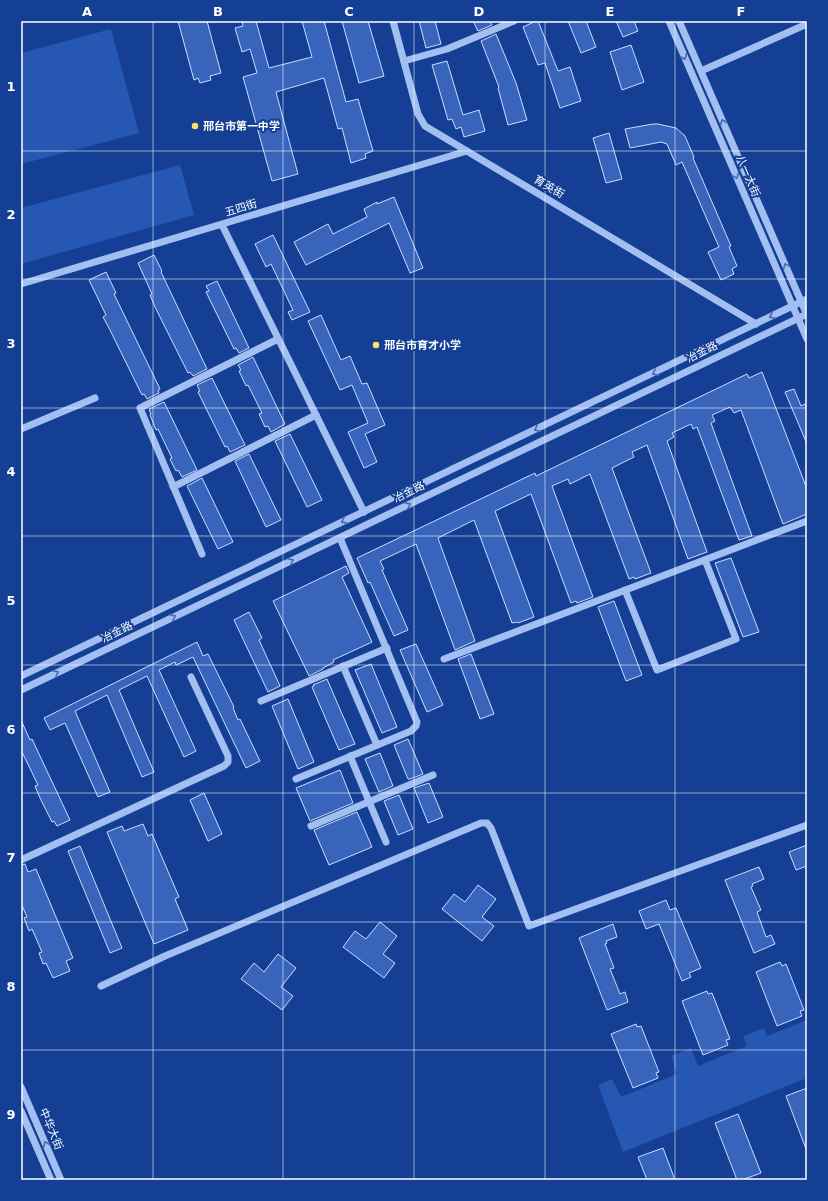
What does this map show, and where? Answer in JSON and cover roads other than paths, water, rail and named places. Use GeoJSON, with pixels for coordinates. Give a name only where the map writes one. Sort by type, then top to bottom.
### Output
{"type":"FeatureCollection","features":[{"type":"Feature","properties":{"kind":"street","name":"育英街"},"geometry":{"type":"LineString","coordinates":[[393,21],[418,114],[425,126],[756,324]]}},
{"type":"Feature","properties":{"kind":"street"},"geometry":{"type":"LineString","coordinates":[[404,61],[447,50],[514,21]]}},
{"type":"Feature","properties":{"kind":"street","name":"八一大街"},"geometry":{"type":"LineString","coordinates":[[669,21],[807,339]]}},
{"type":"Feature","properties":{"kind":"street","name":"八一大街"},"geometry":{"type":"LineString","coordinates":[[679,21],[804,301],[807,314]]}},
{"type":"Feature","properties":{"kind":"street"},"geometry":{"type":"LineString","coordinates":[[701,71],[807,24]]}},
{"type":"Feature","properties":{"kind":"street","name":"五四街"},"geometry":{"type":"LineString","coordinates":[[21,284],[467,151]]}},
{"type":"Feature","properties":{"kind":"street"},"geometry":{"type":"LineString","coordinates":[[222,225],[364,512]]}},
{"type":"Feature","properties":{"kind":"street","name":"冶金路"},"geometry":{"type":"LineString","coordinates":[[21,676],[804,301]]}},
{"type":"Feature","properties":{"kind":"street","name":"冶金路"},"geometry":{"type":"LineString","coordinates":[[21,690],[807,314]]}},
{"type":"Feature","properties":{"kind":"street"},"geometry":{"type":"LineString","coordinates":[[202,554],[140,408],[278,339]]}},
{"type":"Feature","properties":{"kind":"street"},"geometry":{"type":"LineString","coordinates":[[21,429],[95,398]]}},
{"type":"Feature","properties":{"kind":"street"},"geometry":{"type":"LineString","coordinates":[[173,487],[316,415]]}},
{"type":"Feature","properties":{"kind":"street"},"geometry":{"type":"LineString","coordinates":[[444,659],[807,521]]}},
{"type":"Feature","properties":{"kind":"street"},"geometry":{"type":"LineString","coordinates":[[296,779],[411,731],[416,726],[417,722],[340,538]]}},
{"type":"Feature","properties":{"kind":"street"},"geometry":{"type":"LineString","coordinates":[[626,590],[656,670],[736,639],[705,560]]}},
{"type":"Feature","properties":{"kind":"street"},"geometry":{"type":"LineString","coordinates":[[261,701],[387,648]]}},
{"type":"Feature","properties":{"kind":"street"},"geometry":{"type":"LineString","coordinates":[[343,666],[377,745]]}},
{"type":"Feature","properties":{"kind":"street"},"geometry":{"type":"LineString","coordinates":[[21,860],[224,766],[228,762],[228,756],[191,677]]}},
{"type":"Feature","properties":{"kind":"street"},"geometry":{"type":"LineString","coordinates":[[350,756],[386,842]]}},
{"type":"Feature","properties":{"kind":"street"},"geometry":{"type":"LineString","coordinates":[[311,826],[433,775]]}},
{"type":"Feature","properties":{"kind":"street"},"geometry":{"type":"LineString","coordinates":[[101,986],[165,956],[481,823],[487,824],[491,828],[529,926],[807,824]]}},
{"type":"Feature","properties":{"kind":"street","name":"中华大街"},"geometry":{"type":"LineString","coordinates":[[21,1087],[61,1180]]}},
{"type":"Feature","properties":{"kind":"street","name":"中华大街"},"geometry":{"type":"LineString","coordinates":[[21,1111],[51,1180]]}},
{"type":"Feature","properties":{"kind":"place","name":"邢台市第一中学"},"geometry":{"type":"Point","coordinates":[195,126]}},
{"type":"Feature","properties":{"kind":"place","name":"邢台市育才小学"},"geometry":{"type":"Point","coordinates":[376,345]}}]}
